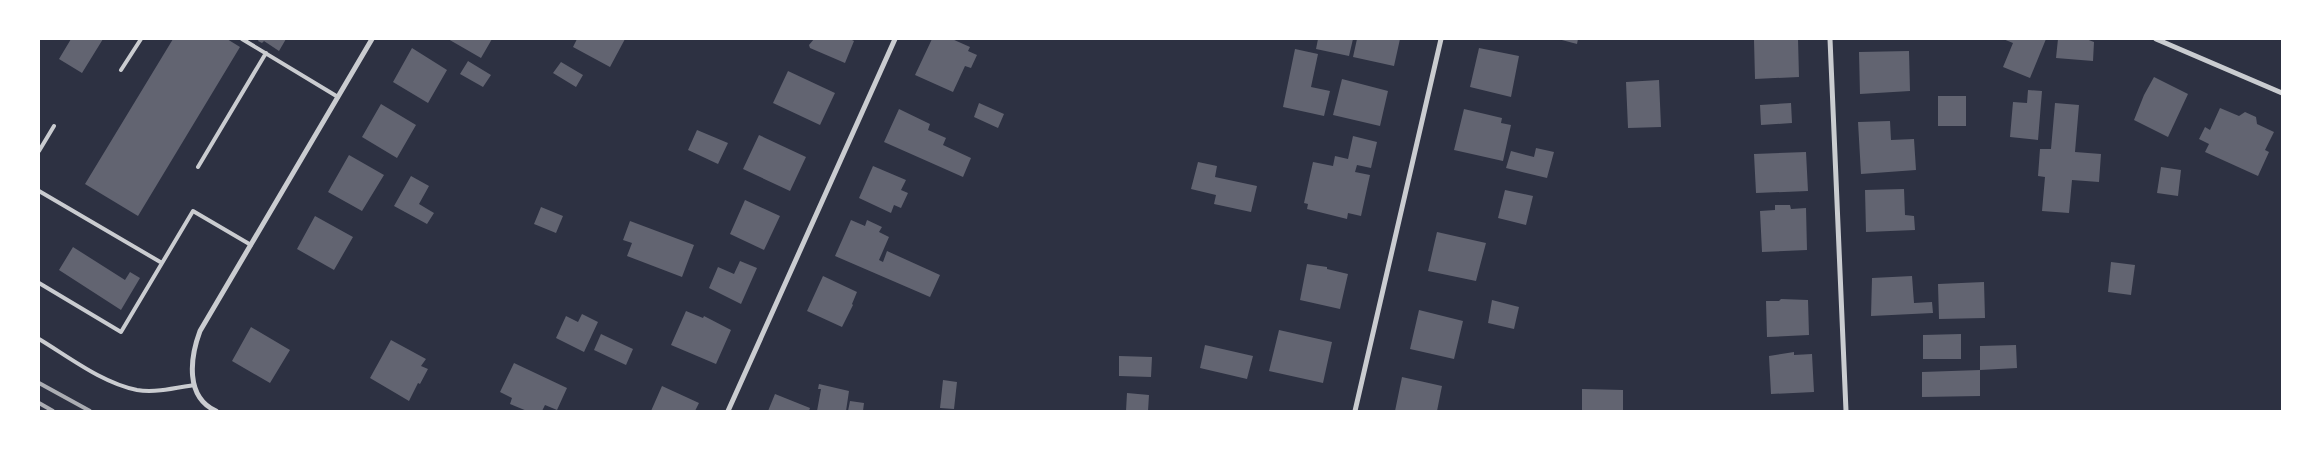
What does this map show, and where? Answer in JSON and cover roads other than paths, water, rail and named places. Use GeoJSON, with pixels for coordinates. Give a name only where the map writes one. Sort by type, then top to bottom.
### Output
{"type":"FeatureCollection","features":[{"type":"Feature","properties":{"kind":"street"},"geometry":{"type":"LineString","coordinates":[[216,411],[202,402],[194,385],[192,362],[200,331],[372,39]]}},
{"type":"Feature","properties":{"kind":"street"},"geometry":{"type":"LineString","coordinates":[[728,411],[896,39]]}},
{"type":"Feature","properties":{"kind":"street"},"geometry":{"type":"LineString","coordinates":[[1355,411],[1441,39]]}},
{"type":"Feature","properties":{"kind":"street"},"geometry":{"type":"LineString","coordinates":[[1830,39],[1846,411]]}},
{"type":"Feature","properties":{"kind":"street"},"geometry":{"type":"LineString","coordinates":[[2156,39],[2282,93]]}},
{"type":"Feature","properties":{"kind":"lane"},"geometry":{"type":"LineString","coordinates":[[121,70],[141,39]]}},
{"type":"Feature","properties":{"kind":"lane"},"geometry":{"type":"LineString","coordinates":[[242,39],[338,97]]}},
{"type":"Feature","properties":{"kind":"lane"},"geometry":{"type":"LineString","coordinates":[[198,167],[266,53]]}},
{"type":"Feature","properties":{"kind":"lane"},"geometry":{"type":"LineString","coordinates":[[39,151],[54,126]]}},
{"type":"Feature","properties":{"kind":"lane"},"geometry":{"type":"LineString","coordinates":[[39,191],[162,263]]}},
{"type":"Feature","properties":{"kind":"lane"},"geometry":{"type":"LineString","coordinates":[[39,283],[121,332],[193,211],[251,245]]}},
{"type":"Feature","properties":{"kind":"lane"},"geometry":{"type":"LineString","coordinates":[[39,339],[119,384],[139,390],[164,390],[194,385]]}},
{"type":"Feature","properties":{"kind":"railway"},"geometry":{"type":"LineString","coordinates":[[39,383],[90,411]]}},
{"type":"Feature","properties":{"kind":"railway"},"geometry":{"type":"LineString","coordinates":[[39,403],[53,411]]}}]}
